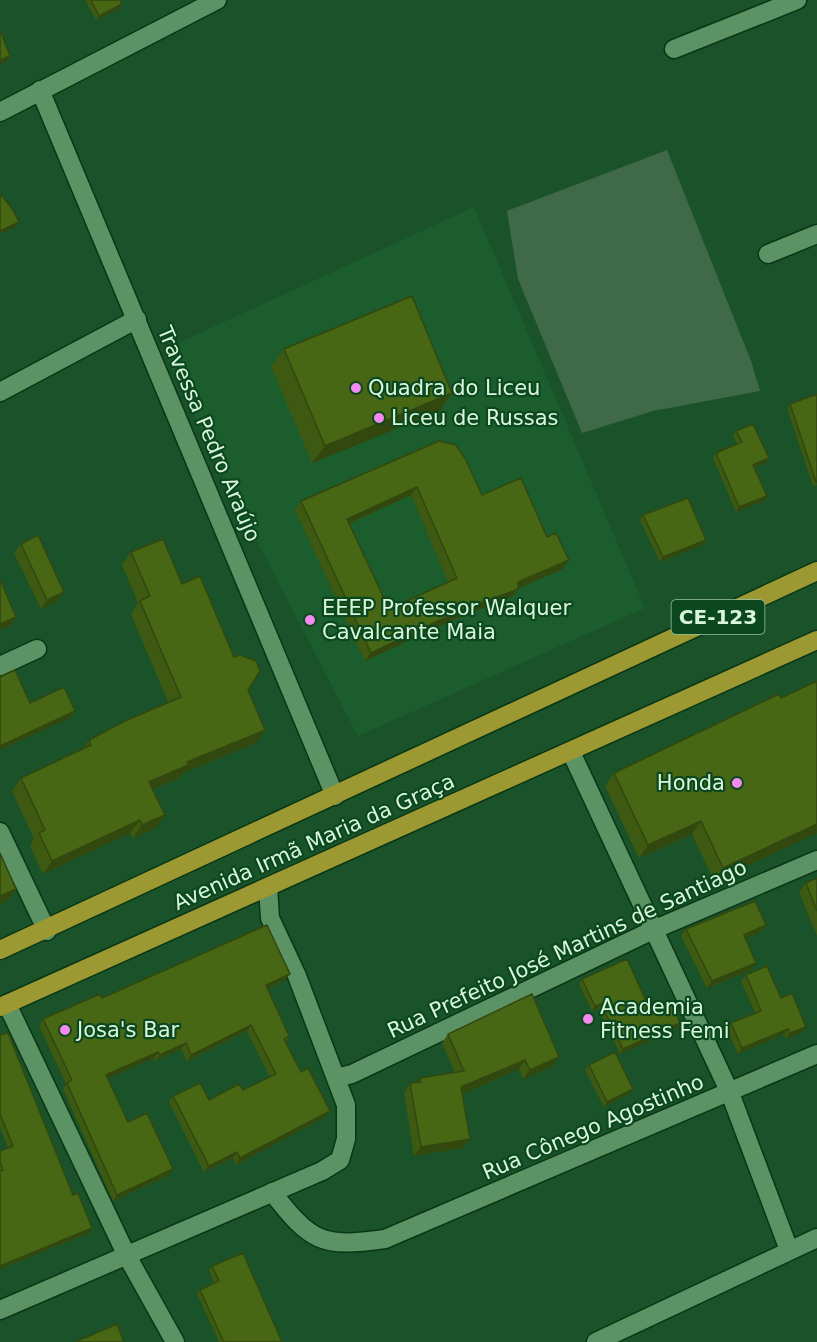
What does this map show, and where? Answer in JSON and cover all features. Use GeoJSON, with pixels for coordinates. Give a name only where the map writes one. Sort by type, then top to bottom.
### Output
{"type":"FeatureCollection","features":[{"type":"Feature","properties":{"kind":"main road","name":"Avenida Irmã Maria da Graça"},"geometry":{"type":"LineString","coordinates":[[0,950],[47,931],[817,572]]}},
{"type":"Feature","properties":{"kind":"main road","name":"Avenida Irmã Maria da Graça"},"geometry":{"type":"LineString","coordinates":[[3,1006],[817,640]]}},
{"type":"Feature","properties":{"kind":"street"},"geometry":{"type":"LineString","coordinates":[[0,112],[217,0]]}},
{"type":"Feature","properties":{"kind":"street"},"geometry":{"type":"LineString","coordinates":[[674,49],[797,0]]}},
{"type":"Feature","properties":{"kind":"street","name":"Travessa Pedro Araújo"},"geometry":{"type":"LineString","coordinates":[[40,90],[335,796]]}},
{"type":"Feature","properties":{"kind":"street"},"geometry":{"type":"LineString","coordinates":[[768,254],[817,234]]}},
{"type":"Feature","properties":{"kind":"street"},"geometry":{"type":"LineString","coordinates":[[0,392],[137,319]]}},
{"type":"Feature","properties":{"kind":"street"},"geometry":{"type":"LineString","coordinates":[[0,666],[37,649]]}},
{"type":"Feature","properties":{"kind":"street"},"geometry":{"type":"LineString","coordinates":[[571,752],[730,1093],[789,1250]]}},
{"type":"Feature","properties":{"kind":"street"},"geometry":{"type":"LineString","coordinates":[[0,832],[47,931]]}},
{"type":"Feature","properties":{"kind":"street","name":"Rua Prefeito José Martins de Santiago"},"geometry":{"type":"LineString","coordinates":[[336,1078],[352,1074],[653,930],[817,860]]}},
{"type":"Feature","properties":{"kind":"street"},"geometry":{"type":"LineString","coordinates":[[0,1310],[332,1166],[340,1160],[346,1139],[346,1105],[297,976],[270,918],[268,887]]}},
{"type":"Feature","properties":{"kind":"street"},"geometry":{"type":"LineString","coordinates":[[3,1006],[126,1254],[175,1342]]}},
{"type":"Feature","properties":{"kind":"street","name":"Rua Cônego Agostinho"},"geometry":{"type":"LineString","coordinates":[[272,1192],[298,1225],[321,1239],[348,1245],[385,1239],[817,1054]]}},
{"type":"Feature","properties":{"kind":"street"},"geometry":{"type":"LineString","coordinates":[[596,1342],[817,1238]]}},
{"type":"Feature","properties":{"kind":"shaded area"},"geometry":{"type":"Polygon","coordinates":[[[667,150],[751,361],[760,391],[653,411],[582,433],[518,279],[507,211],[667,150]]]}},
{"type":"Feature","properties":{"kind":"shaded area","name":"Liceu de Russas"},"geometry":{"type":"Polygon","coordinates":[[[474,207],[645,608],[358,736],[228,485],[163,350],[474,207]]]}},
{"type":"Feature","properties":{"kind":"building"},"geometry":{"type":"Polygon","coordinates":[[[91,0],[120,0],[122,4],[99,16],[91,0]]]}},
{"type":"Feature","properties":{"kind":"building"},"geometry":{"type":"Polygon","coordinates":[[[0,30],[10,56],[0,60],[0,30]]]}},
{"type":"Feature","properties":{"kind":"building"},"geometry":{"type":"Polygon","coordinates":[[[0,194],[11,207],[19,222],[0,231],[0,194]]]}},
{"type":"Feature","properties":{"kind":"building","name":"Quadra do Liceu"},"geometry":{"type":"Polygon","coordinates":[[[412,296],[452,393],[325,446],[284,349],[412,296]]]}},
{"type":"Feature","properties":{"kind":"building"},"geometry":{"type":"Polygon","coordinates":[[[817,394],[817,481],[816,482],[790,404],[817,394]]]}},
{"type":"Feature","properties":{"kind":"building"},"geometry":{"type":"Polygon","coordinates":[[[753,424],[769,458],[753,465],[767,496],[739,507],[716,453],[742,442],[736,431],[753,424]]]}},
{"type":"Feature","properties":{"kind":"building"},"geometry":{"type":"Polygon","coordinates":[[[439,441],[456,445],[466,460],[482,495],[521,478],[547,537],[556,533],[569,560],[518,582],[518,589],[461,610],[371,653],[301,501],[439,441]],[[417,487],[347,519],[389,609],[457,578],[417,487]]]}},
{"type":"Feature","properties":{"kind":"building"},"geometry":{"type":"Polygon","coordinates":[[[688,498],[706,540],[663,557],[643,515],[688,498]]]}},
{"type":"Feature","properties":{"kind":"building"},"geometry":{"type":"Polygon","coordinates":[[[38,535],[64,592],[47,600],[21,544],[38,535]]]}},
{"type":"Feature","properties":{"kind":"building"},"geometry":{"type":"Polygon","coordinates":[[[163,539],[182,584],[200,576],[234,657],[240,655],[256,661],[260,671],[248,690],[265,730],[187,762],[188,765],[149,782],[165,815],[142,825],[140,820],[52,861],[39,833],[45,830],[21,778],[91,745],[89,740],[125,721],[181,697],[140,601],[150,596],[131,552],[163,539]]]}},
{"type":"Feature","properties":{"kind":"building"},"geometry":{"type":"Polygon","coordinates":[[[0,579],[16,617],[0,624],[0,579]]]}},
{"type":"Feature","properties":{"kind":"building"},"geometry":{"type":"Polygon","coordinates":[[[15,670],[30,703],[64,687],[75,711],[0,746],[0,677],[15,670]]]}},
{"type":"Feature","properties":{"kind":"building","name":"Honda"},"geometry":{"type":"Polygon","coordinates":[[[817,681],[817,824],[723,868],[701,821],[648,845],[614,773],[779,694],[781,698],[817,681]]]}},
{"type":"Feature","properties":{"kind":"building"},"geometry":{"type":"Polygon","coordinates":[[[0,853],[16,889],[0,896],[0,853]]]}},
{"type":"Feature","properties":{"kind":"building"},"geometry":{"type":"Polygon","coordinates":[[[817,878],[817,911],[806,883],[817,878]]]}},
{"type":"Feature","properties":{"kind":"building"},"geometry":{"type":"Polygon","coordinates":[[[755,901],[766,925],[744,935],[756,963],[712,981],[686,929],[755,901]]]}},
{"type":"Feature","properties":{"kind":"building"},"geometry":{"type":"Polygon","coordinates":[[[267,925],[290,974],[266,985],[289,1036],[284,1039],[301,1072],[308,1068],[330,1111],[240,1158],[237,1152],[209,1166],[173,1096],[200,1083],[209,1100],[239,1084],[243,1090],[276,1074],[251,1025],[191,1055],[186,1043],[160,1055],[158,1052],[106,1075],[128,1122],[147,1113],[173,1169],[117,1195],[67,1083],[72,1080],[43,1019],[100,994],[102,998],[267,925]]]}},
{"type":"Feature","properties":{"kind":"building"},"geometry":{"type":"Polygon","coordinates":[[[627,959],[652,1014],[672,1005],[680,1023],[623,1049],[601,1004],[595,1006],[582,979],[627,959]]]}},
{"type":"Feature","properties":{"kind":"building"},"geometry":{"type":"Polygon","coordinates":[[[767,966],[781,998],[792,993],[806,1027],[790,1033],[788,1029],[742,1048],[731,1023],[761,1011],[746,975],[767,966]]]}},
{"type":"Feature","properties":{"kind":"building"},"geometry":{"type":"Polygon","coordinates":[[[532,994],[559,1057],[530,1070],[525,1060],[461,1087],[470,1139],[421,1147],[410,1083],[421,1082],[420,1078],[464,1071],[448,1034],[532,994]]]}},
{"type":"Feature","properties":{"kind":"building"},"geometry":{"type":"Polygon","coordinates":[[[8,1033],[73,1195],[78,1193],[92,1228],[0,1266],[0,1171],[3,1170],[0,1151],[13,1146],[0,1114],[0,1035],[8,1033]]]}},
{"type":"Feature","properties":{"kind":"building"},"geometry":{"type":"Polygon","coordinates":[[[615,1052],[633,1089],[607,1102],[589,1065],[615,1052]]]}},
{"type":"Feature","properties":{"kind":"building"},"geometry":{"type":"Polygon","coordinates":[[[243,1253],[282,1342],[224,1342],[200,1290],[219,1281],[212,1266],[243,1253]]]}},
{"type":"Feature","properties":{"kind":"building"},"geometry":{"type":"Polygon","coordinates":[[[117,1324],[124,1342],[75,1342],[117,1324]]]}},
{"type":"Feature","properties":{"kind":"place","name":"Quadra do Liceu"},"geometry":{"type":"Point","coordinates":[356,388]}},
{"type":"Feature","properties":{"kind":"place","name":"Liceu de Russas"},"geometry":{"type":"Point","coordinates":[379,418]}},
{"type":"Feature","properties":{"kind":"place","name":"EEEP Professor Walquer Cavalcante Maia"},"geometry":{"type":"Point","coordinates":[310,620]}},
{"type":"Feature","properties":{"kind":"place","name":"Honda"},"geometry":{"type":"Point","coordinates":[737,783]}},
{"type":"Feature","properties":{"kind":"place","name":"Academia Fitness Femi"},"geometry":{"type":"Point","coordinates":[588,1019]}},
{"type":"Feature","properties":{"kind":"place","name":"Josa's Bar"},"geometry":{"type":"Point","coordinates":[65,1030]}}]}
